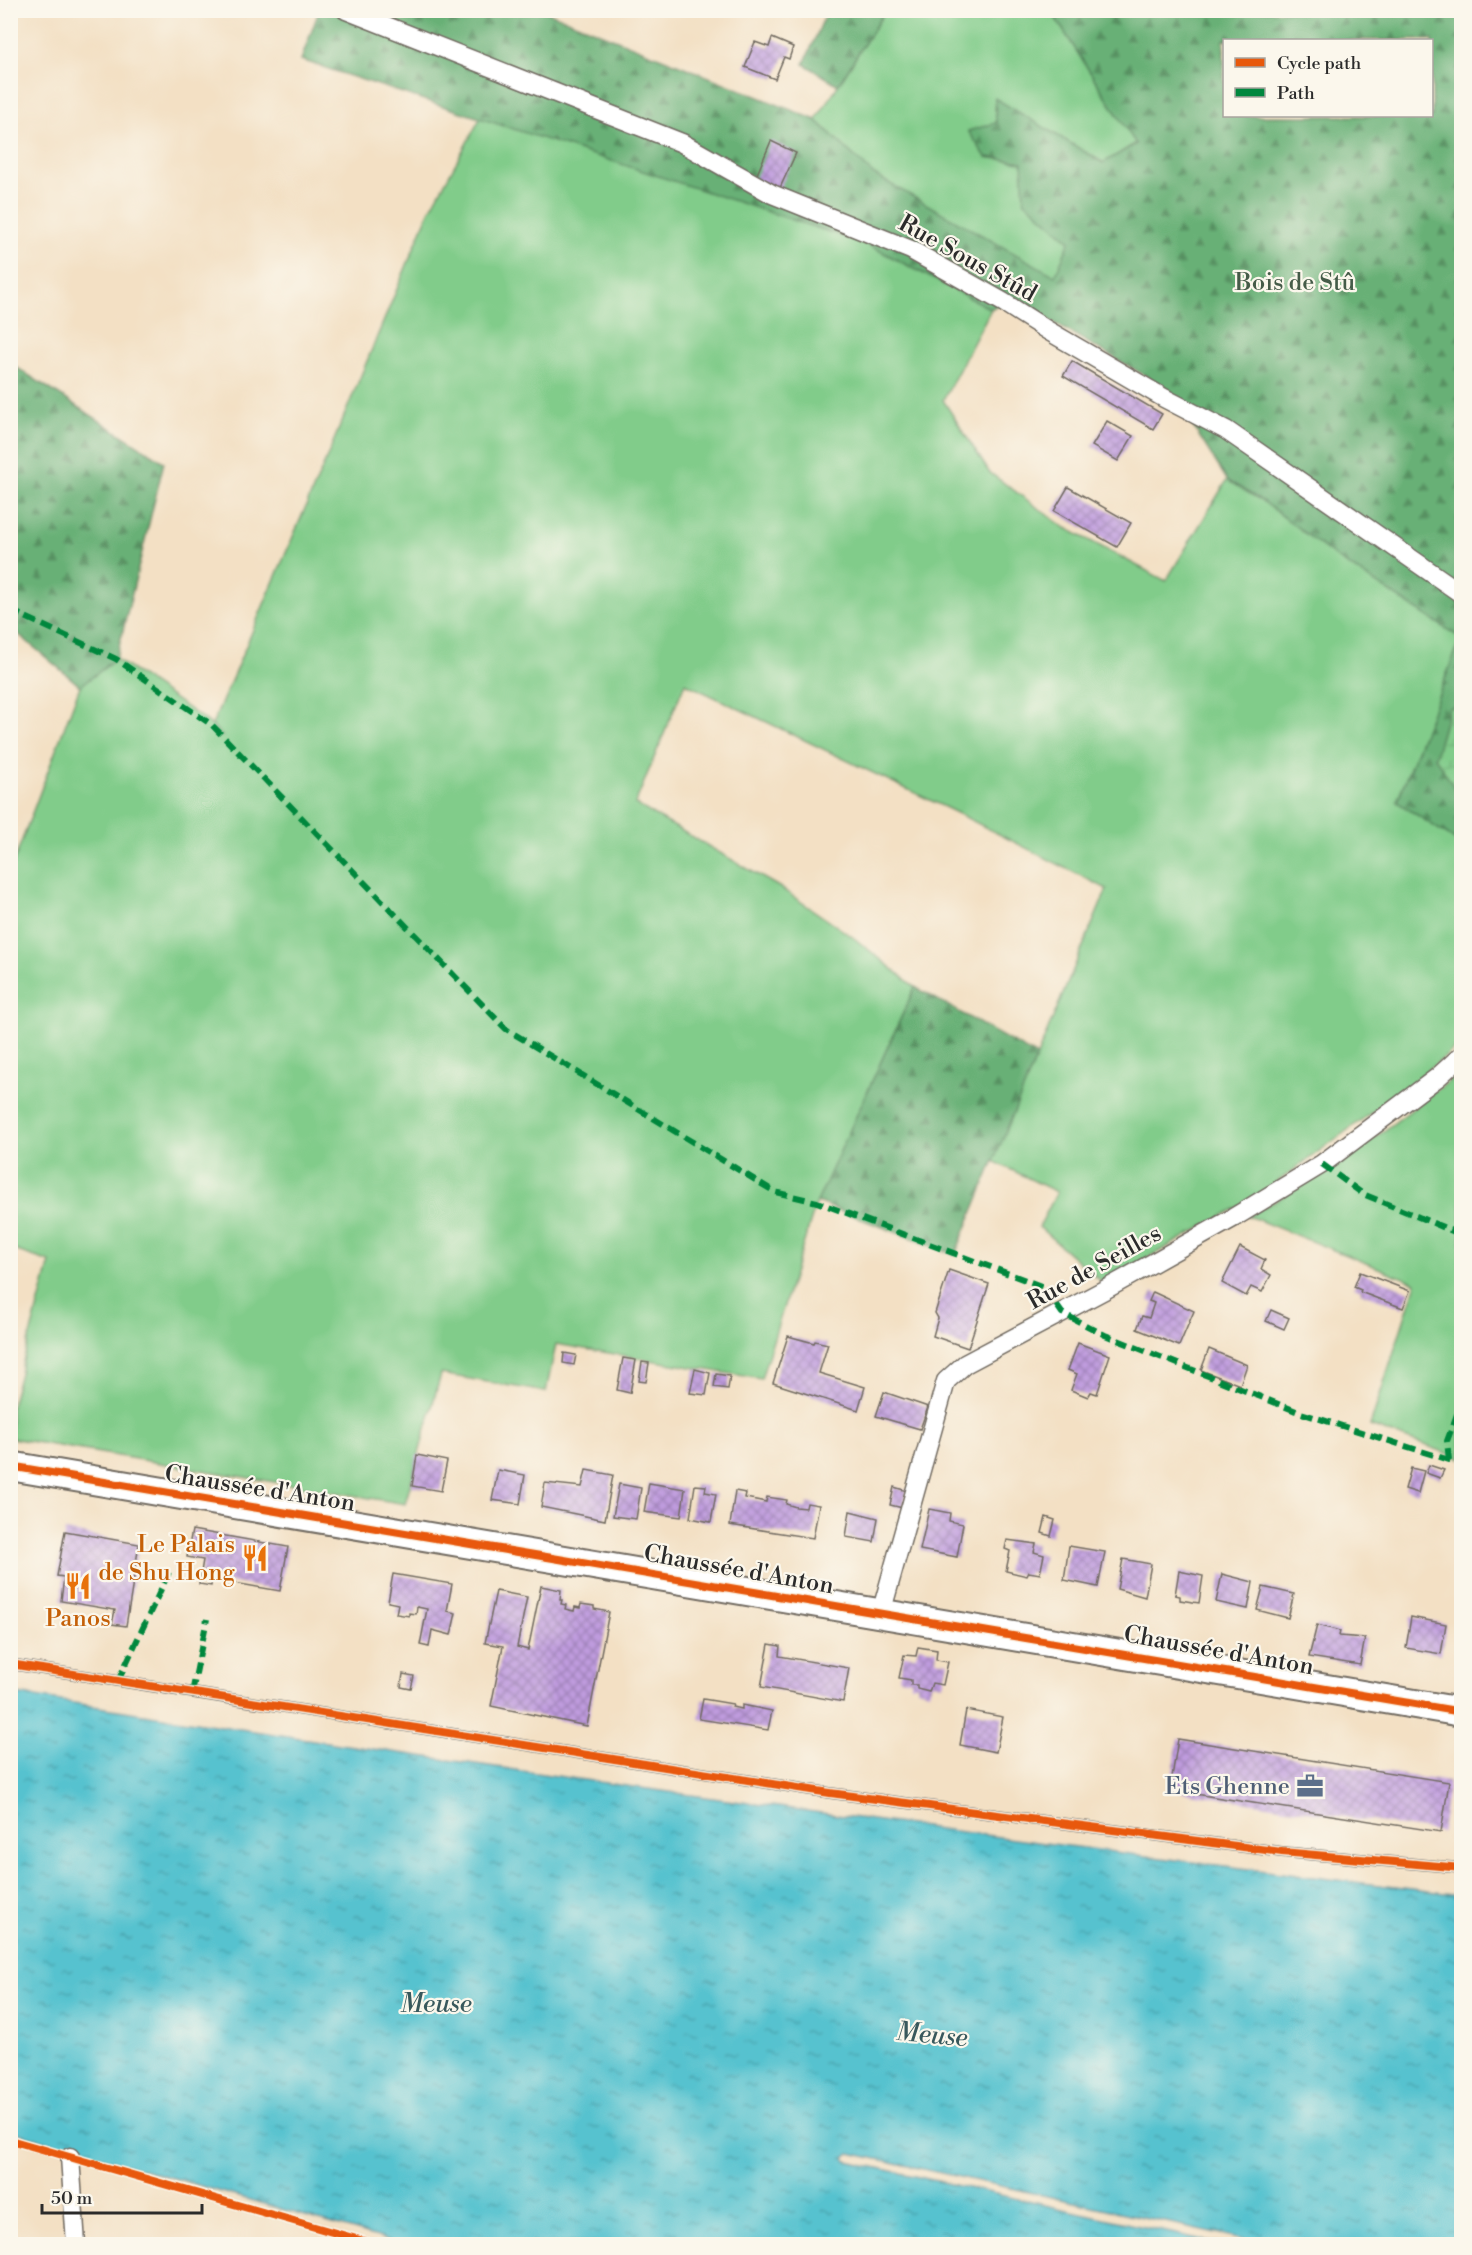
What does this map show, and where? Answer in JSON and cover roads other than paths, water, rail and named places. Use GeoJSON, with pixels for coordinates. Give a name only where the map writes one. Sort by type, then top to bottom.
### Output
{"type":"FeatureCollection","features":[{"type":"Feature","properties":{"kind":"main road","name":"Chaussée d'Anton"},"geometry":{"type":"LineString","coordinates":[[10,1466],[1461,1712]]}},
{"type":"Feature","properties":{"kind":"street","name":"Rue Sous Stûd"},"geometry":{"type":"LineString","coordinates":[[346,10],[682,143],[772,195],[911,250],[1164,398],[1226,430],[1461,594]]}},
{"type":"Feature","properties":{"kind":"street","name":"Rue de Seilles"},"geometry":{"type":"LineString","coordinates":[[881,1612],[946,1380],[965,1364],[1212,1229],[1322,1164],[1438,1077],[1461,1055]]}},
{"type":"Feature","properties":{"kind":"street"},"geometry":{"type":"LineString","coordinates":[[70,2157],[76,2244]]}},
{"type":"Feature","properties":{"kind":"lane"},"geometry":{"type":"LineString","coordinates":[[10,1664],[830,1793],[1282,1852],[1461,1868]]}},
{"type":"Feature","properties":{"kind":"water","name":"Meuse"},"geometry":{"type":"Polygon","coordinates":[[[10,1693],[372,1749],[735,1801],[1098,1850],[1461,1895],[1461,2244],[1266,2244],[850,2153],[845,2157],[847,2161],[1221,2244],[402,2244],[11,2131],[10,1693]]]}},
{"type":"Feature","properties":{"kind":"place","name":"Le Palais de Shu Hong"},"geometry":{"type":"Point","coordinates":[255,1558]}},
{"type":"Feature","properties":{"kind":"place","name":"Panos"},"geometry":{"type":"Point","coordinates":[78,1586]}},
{"type":"Feature","properties":{"kind":"place","name":"Ets Ghenne"},"geometry":{"type":"Point","coordinates":[1310,1786]}},
{"type":"Feature","properties":{"kind":"park label","name":"Bois de Stû"},"geometry":{"type":"Point","coordinates":[1295,282]}}]}
